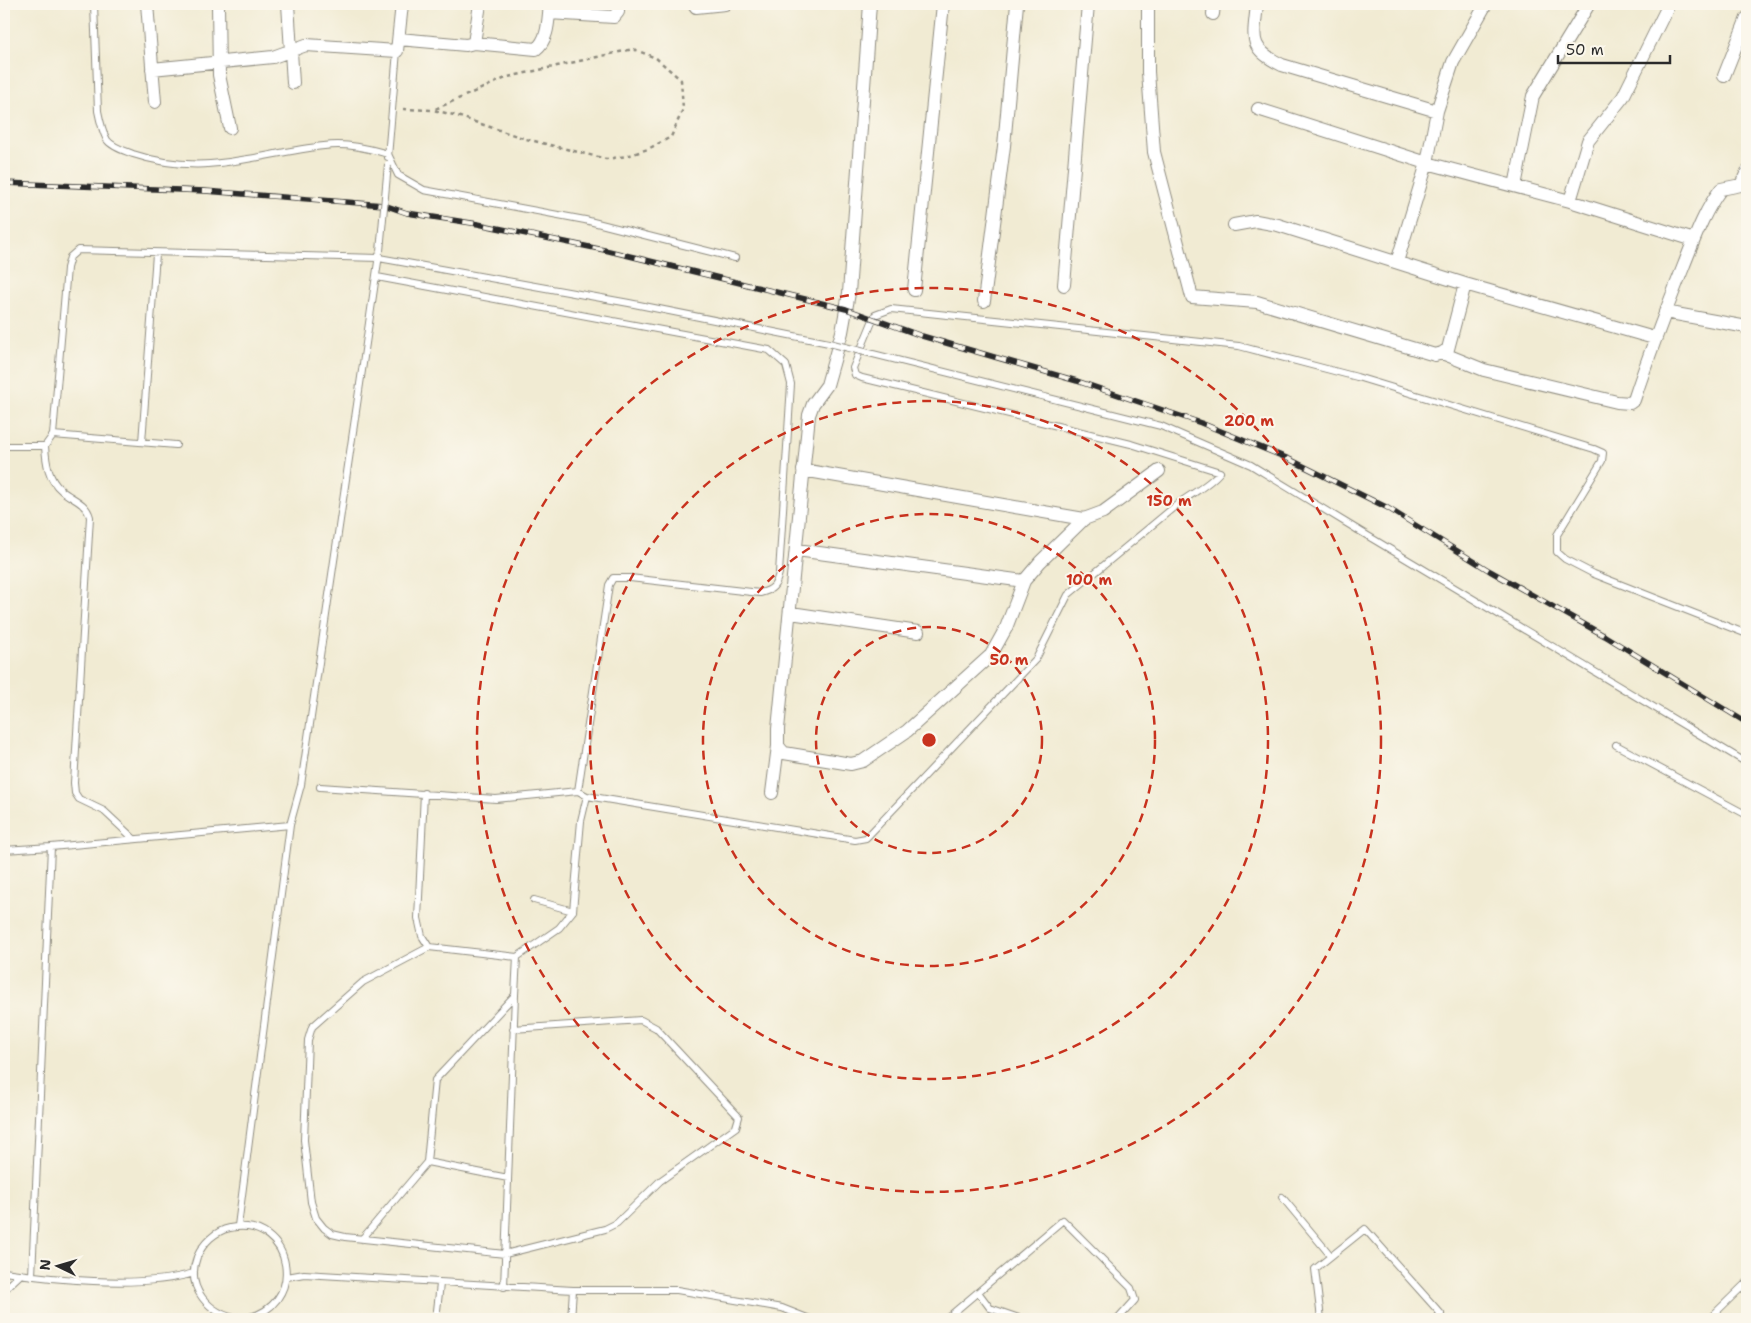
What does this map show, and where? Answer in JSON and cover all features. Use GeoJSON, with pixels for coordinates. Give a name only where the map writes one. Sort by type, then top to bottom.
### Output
{"type":"FeatureCollection","features":[{"type":"Feature","properties":{"kind":"street"},"geometry":{"type":"LineString","coordinates":[[147,4],[154,102]]}},
{"type":"Feature","properties":{"kind":"street"},"geometry":{"type":"LineString","coordinates":[[218,4],[219,75],[230,128]]}},
{"type":"Feature","properties":{"kind":"street"},"geometry":{"type":"LineString","coordinates":[[288,4],[293,83]]}},
{"type":"Feature","properties":{"kind":"street"},"geometry":{"type":"LineString","coordinates":[[398,45],[402,4]]}},
{"type":"Feature","properties":{"kind":"street"},"geometry":{"type":"LineString","coordinates":[[474,43],[477,37],[480,4]]}},
{"type":"Feature","properties":{"kind":"street"},"geometry":{"type":"LineString","coordinates":[[152,69],[273,57],[306,45],[466,45],[474,43],[536,49],[543,40],[549,8],[614,17],[618,12],[618,4]]}},
{"type":"Feature","properties":{"kind":"street"},"geometry":{"type":"LineString","coordinates":[[694,4],[696,8],[725,4]]}},
{"type":"Feature","properties":{"kind":"street"},"geometry":{"type":"LineString","coordinates":[[772,793],[809,415],[813,404],[827,385],[842,332],[849,293],[870,4]]}},
{"type":"Feature","properties":{"kind":"street"},"geometry":{"type":"LineString","coordinates":[[914,290],[944,4]]}},
{"type":"Feature","properties":{"kind":"street"},"geometry":{"type":"LineString","coordinates":[[984,301],[1004,146],[1017,4]]}},
{"type":"Feature","properties":{"kind":"street"},"geometry":{"type":"LineString","coordinates":[[1064,285],[1088,4]]}},
{"type":"Feature","properties":{"kind":"street"},"geometry":{"type":"LineString","coordinates":[[1148,4],[1148,72],[1154,152],[1192,297],[1257,302],[1434,354],[1442,354],[1484,370],[1625,404],[1634,400],[1654,338],[1694,240],[1721,189],[1741,185],[1747,172]]}},
{"type":"Feature","properties":{"kind":"street"},"geometry":{"type":"LineString","coordinates":[[1257,4],[1254,39],[1258,50],[1269,59],[1282,65],[1437,111]]}},
{"type":"Feature","properties":{"kind":"street"},"geometry":{"type":"LineString","coordinates":[[1397,262],[1428,163],[1437,111],[1453,62],[1486,4]]}},
{"type":"Feature","properties":{"kind":"street"},"geometry":{"type":"LineString","coordinates":[[1515,186],[1533,96],[1589,4]]}},
{"type":"Feature","properties":{"kind":"street"},"geometry":{"type":"LineString","coordinates":[[1570,201],[1588,141],[1622,97],[1669,4]]}},
{"type":"Feature","properties":{"kind":"street"},"geometry":{"type":"LineString","coordinates":[[1724,76],[1747,18]]}},
{"type":"Feature","properties":{"kind":"street"},"geometry":{"type":"LineString","coordinates":[[1258,110],[1428,163],[1570,201],[1694,240]]}},
{"type":"Feature","properties":{"kind":"street"},"geometry":{"type":"LineString","coordinates":[[1234,225],[1256,221],[1278,225],[1465,284],[1654,338]]}},
{"type":"Feature","properties":{"kind":"street"},"geometry":{"type":"LineString","coordinates":[[1442,354],[1448,349],[1465,284]]}},
{"type":"Feature","properties":{"kind":"street"},"geometry":{"type":"LineString","coordinates":[[1665,312],[1747,327]]}},
{"type":"Feature","properties":{"kind":"street"},"geometry":{"type":"LineString","coordinates":[[804,470],[1084,519]]}},
{"type":"Feature","properties":{"kind":"street"},"geometry":{"type":"LineString","coordinates":[[778,746],[784,753],[851,764],[864,761],[881,750],[925,716],[991,655],[1006,628],[1024,581],[1084,519],[1103,512],[1160,471]]}},
{"type":"Feature","properties":{"kind":"street"},"geometry":{"type":"LineString","coordinates":[[797,550],[1024,581]]}},
{"type":"Feature","properties":{"kind":"street"},"geometry":{"type":"LineString","coordinates":[[791,613],[918,632]]}},
{"type":"Feature","properties":{"kind":"lane"},"geometry":{"type":"LineString","coordinates":[[94,4],[98,111],[101,127],[108,142],[123,150],[149,159],[187,165],[224,164],[325,146],[347,145],[388,154]]}},
{"type":"Feature","properties":{"kind":"lane"},"geometry":{"type":"LineString","coordinates":[[238,1226],[290,825],[301,785],[377,276],[398,45]]}},
{"type":"Feature","properties":{"kind":"lane"},"geometry":{"type":"LineString","coordinates":[[388,154],[398,175],[424,190],[585,220],[735,258]]}},
{"type":"Feature","properties":{"kind":"lane"},"geometry":{"type":"LineString","coordinates":[[134,839],[104,810],[79,799],[75,793],[74,783],[90,516],[84,506],[60,490],[53,480],[47,466],[45,446],[52,435],[67,268],[70,257],[78,250],[156,254],[379,254],[829,343],[1161,426],[1251,465],[1747,763]]}},
{"type":"Feature","properties":{"kind":"lane"},"geometry":{"type":"LineString","coordinates":[[142,442],[156,254]]}},
{"type":"Feature","properties":{"kind":"lane"},"geometry":{"type":"LineString","coordinates":[[377,276],[769,350],[786,365],[791,384],[779,573],[776,586],[770,591],[760,593],[630,578],[613,578],[609,585],[578,791]]}},
{"type":"Feature","properties":{"kind":"lane"},"geometry":{"type":"LineString","coordinates":[[320,787],[496,799],[578,791],[587,796],[855,840],[866,838],[1036,658],[1068,595],[1179,503],[1194,492],[1209,485],[1220,472],[1131,444],[854,375],[853,368],[874,315],[891,309],[1239,346],[1357,377],[1594,449],[1603,453],[1602,460],[1557,535],[1557,552],[1565,559],[1594,574],[1747,634]]}},
{"type":"Feature","properties":{"kind":"lane"},"geometry":{"type":"LineString","coordinates":[[52,435],[176,445]]}},
{"type":"Feature","properties":{"kind":"lane"},"geometry":{"type":"LineString","coordinates":[[4,446],[45,446]]}},
{"type":"Feature","properties":{"kind":"lane"},"geometry":{"type":"LineString","coordinates":[[1616,745],[1747,815]]}},
{"type":"Feature","properties":{"kind":"lane"},"geometry":{"type":"LineString","coordinates":[[424,793],[418,918],[422,936],[429,947]]}},
{"type":"Feature","properties":{"kind":"lane"},"geometry":{"type":"LineString","coordinates":[[512,1030],[629,1019],[641,1020],[656,1028],[739,1117],[736,1127],[660,1181],[617,1223],[605,1229],[505,1254],[362,1239],[332,1234],[316,1218],[311,1202],[304,1140],[308,1040],[312,1027],[363,982],[429,947],[517,957],[558,928],[573,911],[581,821],[587,796]]}},
{"type":"Feature","properties":{"kind":"lane"},"geometry":{"type":"LineString","coordinates":[[4,850],[290,825]]}},
{"type":"Feature","properties":{"kind":"lane"},"geometry":{"type":"LineString","coordinates":[[32,1276],[51,847]]}},
{"type":"Feature","properties":{"kind":"lane"},"geometry":{"type":"LineString","coordinates":[[534,900],[573,911]]}},
{"type":"Feature","properties":{"kind":"lane"},"geometry":{"type":"LineString","coordinates":[[504,1287],[512,1030],[517,957]]}},
{"type":"Feature","properties":{"kind":"lane"},"geometry":{"type":"LineString","coordinates":[[362,1239],[427,1162],[436,1080],[515,995]]}},
{"type":"Feature","properties":{"kind":"lane"},"geometry":{"type":"LineString","coordinates":[[427,1162],[508,1178]]}},
{"type":"Feature","properties":{"kind":"lane"},"geometry":{"type":"LineString","coordinates":[[1282,1197],[1331,1256]]}},
{"type":"Feature","properties":{"kind":"lane"},"geometry":{"type":"LineString","coordinates":[[946,1319],[1063,1220],[1131,1288],[1135,1300],[1118,1319]]}},
{"type":"Feature","properties":{"kind":"lane"},"geometry":{"type":"LineString","coordinates":[[238,1226],[254,1228],[268,1235],[279,1247],[285,1261],[287,1277],[283,1291],[266,1312],[253,1318],[240,1319],[225,1317],[212,1310],[202,1299],[194,1273],[197,1258],[203,1246],[212,1236],[224,1229],[238,1226]]}},
{"type":"Feature","properties":{"kind":"lane"},"geometry":{"type":"LineString","coordinates":[[1321,1319],[1315,1268],[1365,1229],[1442,1314],[1436,1319]]}},
{"type":"Feature","properties":{"kind":"lane"},"geometry":{"type":"LineString","coordinates":[[4,1272],[32,1276],[128,1282],[174,1279],[194,1273]]}},
{"type":"Feature","properties":{"kind":"lane"},"geometry":{"type":"LineString","coordinates":[[4,1290],[20,1274]]}},
{"type":"Feature","properties":{"kind":"lane"},"geometry":{"type":"LineString","coordinates":[[287,1277],[304,1274],[440,1284],[573,1290],[677,1290],[782,1308],[810,1319]]}},
{"type":"Feature","properties":{"kind":"lane"},"geometry":{"type":"LineString","coordinates":[[1709,1319],[1747,1282]]}},
{"type":"Feature","properties":{"kind":"lane"},"geometry":{"type":"LineString","coordinates":[[436,1319],[440,1284]]}},
{"type":"Feature","properties":{"kind":"lane"},"geometry":{"type":"LineString","coordinates":[[571,1319],[573,1290]]}},
{"type":"Feature","properties":{"kind":"lane"},"geometry":{"type":"LineString","coordinates":[[978,1292],[990,1308],[1022,1319]]}},
{"type":"Feature","properties":{"kind":"path"},"geometry":{"type":"LineString","coordinates":[[391,109],[433,110],[481,122],[526,139],[606,159],[627,156],[648,149],[671,137],[683,109],[681,80],[656,58],[633,49],[508,77],[433,110]]}},
{"type":"Feature","properties":{"kind":"railway"},"geometry":{"type":"LineString","coordinates":[[4,183],[205,191],[384,205],[407,213],[478,224],[609,251],[846,309],[922,336],[1077,381],[1201,423],[1289,459],[1386,507],[1490,571],[1605,636],[1747,723]]}}]}
